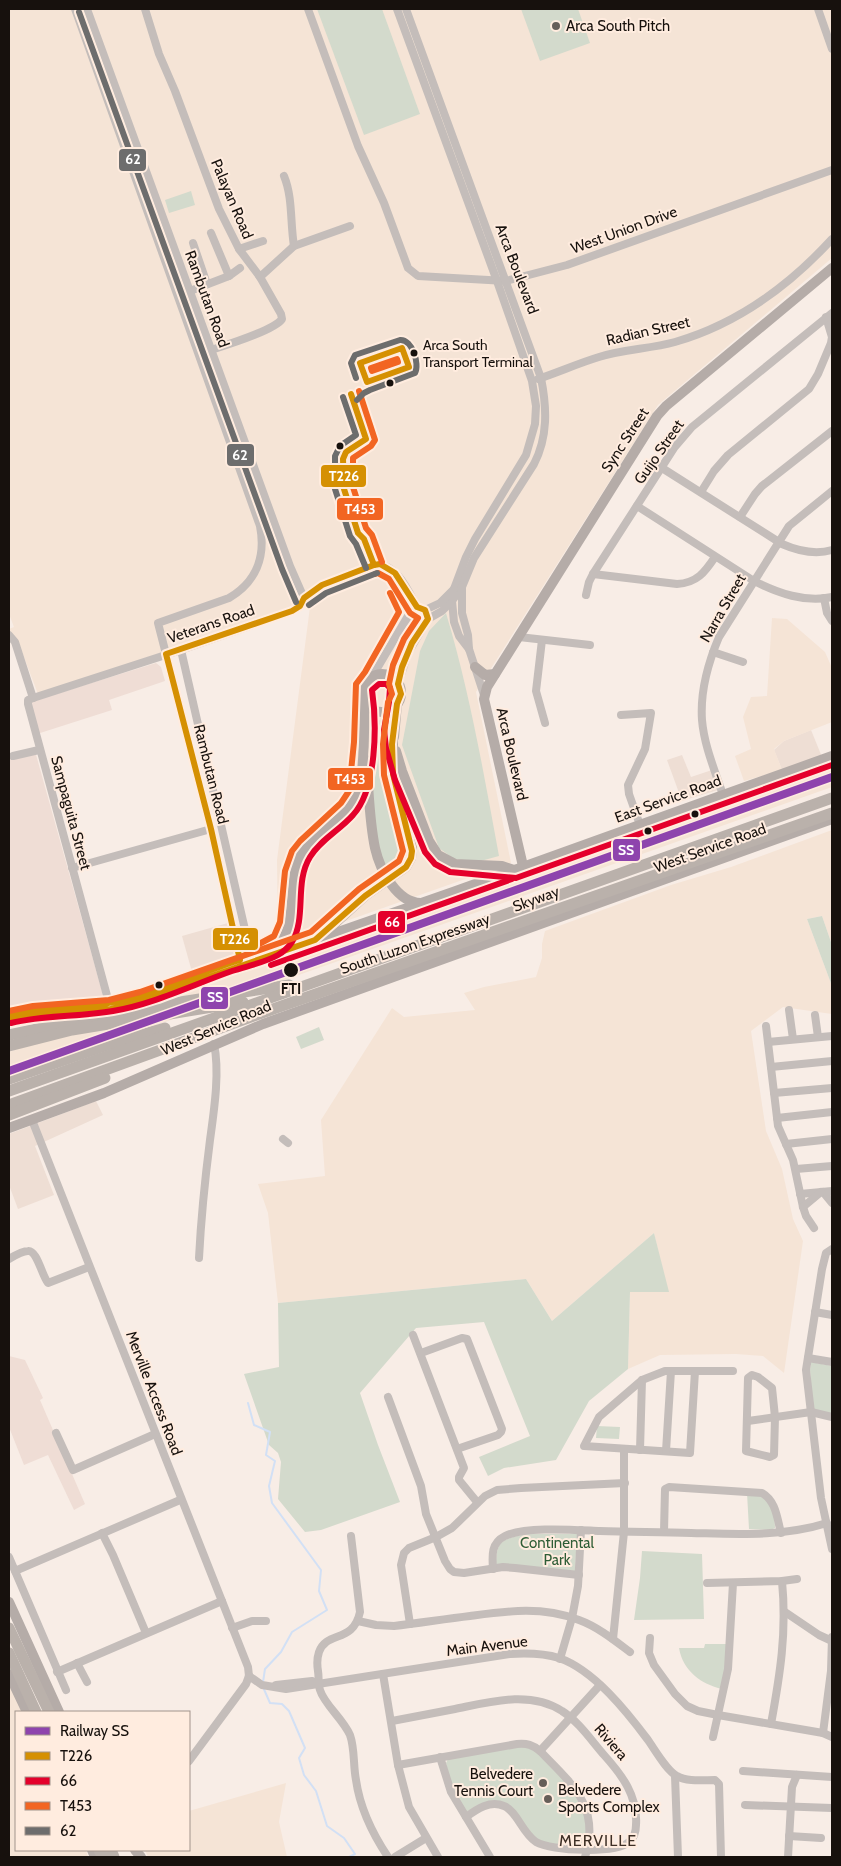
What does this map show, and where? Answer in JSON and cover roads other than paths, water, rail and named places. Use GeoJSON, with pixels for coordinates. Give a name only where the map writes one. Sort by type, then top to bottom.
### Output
{"type":"FeatureCollection","features":[{"type":"Feature","properties":{"kind":"highway","name":"South Luzon Expressway"},"geometry":{"type":"LineString","coordinates":[[9,1091],[832,799]]}},
{"type":"Feature","properties":{"kind":"highway","name":"Skyway"},"geometry":{"type":"LineString","coordinates":[[9,1036],[117,1012],[274,988],[332,975],[418,947],[832,799]]}},
{"type":"Feature","properties":{"kind":"highway","name":"South Luzon Expressway"},"geometry":{"type":"LineString","coordinates":[[9,1105],[832,811]]}},
{"type":"Feature","properties":{"kind":"highway","name":"Skyway"},"geometry":{"type":"LineString","coordinates":[[9,1046],[72,1030],[275,996],[334,982],[420,956],[832,811]]}},
{"type":"Feature","properties":{"kind":"highway"},"geometry":{"type":"LineString","coordinates":[[9,1079],[113,1043],[284,993]]}},
{"type":"Feature","properties":{"kind":"highway"},"geometry":{"type":"LineString","coordinates":[[9,1115],[111,1075],[132,1060]]}},
{"type":"Feature","properties":{"kind":"highway"},"geometry":{"type":"LineString","coordinates":[[9,1628],[49,1711]]}},
{"type":"Feature","properties":{"kind":"highway"},"geometry":{"type":"LineString","coordinates":[[9,1653],[36,1711]]}},
{"type":"Feature","properties":{"kind":"main road","name":"Sync Street"},"geometry":{"type":"LineString","coordinates":[[484,695],[486,687],[657,416],[666,406],[832,268]]}},
{"type":"Feature","properties":{"kind":"main road"},"geometry":{"type":"LineString","coordinates":[[475,667],[485,675],[495,674]]}},
{"type":"Feature","properties":{"kind":"main road"},"geometry":{"type":"LineString","coordinates":[[9,1014],[33,1009],[109,1003],[140,995],[251,956],[276,945],[286,935],[289,924],[293,880],[297,863],[306,848],[344,813],[355,799],[360,781],[365,700],[364,687],[372,677],[386,674],[398,684],[401,694],[397,704],[390,710],[381,712],[372,709],[365,700]]}},
{"type":"Feature","properties":{"kind":"main road","name":"Arca Boulevard"},"geometry":{"type":"LineString","coordinates":[[484,695],[518,868]]}},
{"type":"Feature","properties":{"kind":"main road","name":"East Service Road"},"geometry":{"type":"LineString","coordinates":[[397,704],[393,732],[402,772],[435,852],[444,860],[455,864],[518,868]]}},
{"type":"Feature","properties":{"kind":"main road"},"geometry":{"type":"LineString","coordinates":[[315,940],[372,891],[399,873],[410,861],[412,851],[393,774],[393,732]]}},
{"type":"Feature","properties":{"kind":"main road"},"geometry":{"type":"LineString","coordinates":[[363,742],[369,783],[372,834],[378,857],[401,896],[408,901],[422,903]]}},
{"type":"Feature","properties":{"kind":"main road","name":"East Service Road"},"geometry":{"type":"LineString","coordinates":[[9,1020],[34,1015],[111,1009],[142,1000],[422,903],[832,756]]}},
{"type":"Feature","properties":{"kind":"main road","name":"West Service Road"},"geometry":{"type":"LineString","coordinates":[[9,1128],[104,1092],[214,1044],[313,1005],[832,820]]}},
{"type":"Feature","properties":{"kind":"main road"},"geometry":{"type":"LineString","coordinates":[[9,1602],[59,1711]]}},
{"type":"Feature","properties":{"kind":"main road"},"geometry":{"type":"LineString","coordinates":[[9,1674],[27,1711]]}},
{"type":"Feature","properties":{"kind":"street","name":"Veterans Road"},"geometry":{"type":"LineString","coordinates":[[75,9],[235,454],[263,539],[262,554],[258,568],[252,578],[238,593],[158,623]]}},
{"type":"Feature","properties":{"kind":"street","name":"Rambutan Road"},"geometry":{"type":"LineString","coordinates":[[87,9],[287,557],[304,598]]}},
{"type":"Feature","properties":{"kind":"street","name":"Palayan Road"},"geometry":{"type":"LineString","coordinates":[[145,9],[159,54],[175,91],[219,209],[239,249],[260,277],[282,319],[280,322],[250,336],[211,350]]}},
{"type":"Feature","properties":{"kind":"street","name":"West Union Drive"},"geometry":{"type":"LineString","coordinates":[[308,9],[361,154],[387,209],[408,268],[418,276],[506,281],[567,265],[832,170]]}},
{"type":"Feature","properties":{"kind":"street","name":"Arca Boulevard"},"geometry":{"type":"LineString","coordinates":[[397,9],[497,281],[532,381],[536,406],[535,424],[526,455],[475,538],[466,557],[458,588],[468,635],[469,649],[484,695]]}},
{"type":"Feature","properties":{"kind":"street","name":"Arca Boulevard"},"geometry":{"type":"LineString","coordinates":[[398,684],[405,660],[426,622],[452,601],[474,558],[538,456],[546,423],[546,402],[541,378],[406,9]]}},
{"type":"Feature","properties":{"kind":"street"},"geometry":{"type":"LineString","coordinates":[[818,9],[832,49]]}},
{"type":"Feature","properties":{"kind":"street"},"geometry":{"type":"LineString","coordinates":[[284,176],[289,189],[291,229],[294,246]]}},
{"type":"Feature","properties":{"kind":"street"},"geometry":{"type":"LineString","coordinates":[[260,277],[294,246],[350,226]]}},
{"type":"Feature","properties":{"kind":"street"},"geometry":{"type":"LineString","coordinates":[[211,233],[229,276]]}},
{"type":"Feature","properties":{"kind":"street","name":"Radian Street"},"geometry":{"type":"LineString","coordinates":[[532,381],[600,357],[674,342],[719,326],[775,293],[801,270],[832,238]]}},
{"type":"Feature","properties":{"kind":"street"},"geometry":{"type":"LineString","coordinates":[[239,249],[263,241]]}},
{"type":"Feature","properties":{"kind":"street"},"geometry":{"type":"LineString","coordinates":[[193,244],[207,284]]}},
{"type":"Feature","properties":{"kind":"street"},"geometry":{"type":"LineString","coordinates":[[190,291],[229,276],[240,268]]}},
{"type":"Feature","properties":{"kind":"street"},"geometry":{"type":"LineString","coordinates":[[701,492],[714,471],[728,455],[814,384],[831,343],[829,315]]}},
{"type":"Feature","properties":{"kind":"street","name":"Guijo Street"},"geometry":{"type":"LineString","coordinates":[[586,595],[587,587],[593,574],[682,437],[702,417],[829,315]]}},
{"type":"Feature","properties":{"kind":"street"},"geometry":{"type":"LineString","coordinates":[[740,517],[762,486],[832,431]]}},
{"type":"Feature","properties":{"kind":"street"},"geometry":{"type":"LineString","coordinates":[[662,468],[779,542],[804,551],[832,550]]}},
{"type":"Feature","properties":{"kind":"street","name":"Narra Street"},"geometry":{"type":"LineString","coordinates":[[723,795],[702,721],[704,687],[713,652],[719,637],[795,520],[832,491]]}},
{"type":"Feature","properties":{"kind":"street"},"geometry":{"type":"LineString","coordinates":[[637,506],[754,581],[781,593],[807,598],[828,597],[827,613],[832,621]]}},
{"type":"Feature","properties":{"kind":"street"},"geometry":{"type":"LineString","coordinates":[[593,574],[686,584],[703,575],[715,557]]}},
{"type":"Feature","properties":{"kind":"street","name":"Veterans Road"},"geometry":{"type":"LineString","coordinates":[[33,698],[181,650],[292,610],[300,606],[304,598],[322,584],[374,565],[380,564],[387,568]]}},
{"type":"Feature","properties":{"kind":"street"},"geometry":{"type":"LineString","coordinates":[[387,568],[395,573],[403,582],[421,608],[426,622],[414,626],[410,622],[409,614],[387,568]]}},
{"type":"Feature","properties":{"kind":"street","name":"Arca Boulevard"},"geometry":{"type":"LineString","coordinates":[[409,614],[421,608],[440,603],[458,588]]}},
{"type":"Feature","properties":{"kind":"street","name":"Arca Boulevard"},"geometry":{"type":"LineString","coordinates":[[452,601],[454,622],[459,636],[469,649]]}},
{"type":"Feature","properties":{"kind":"street"},"geometry":{"type":"LineString","coordinates":[[372,677],[409,614]]}},
{"type":"Feature","properties":{"kind":"street","name":"Rambutan Road"},"geometry":{"type":"LineString","coordinates":[[158,623],[211,829],[240,960]]}},
{"type":"Feature","properties":{"kind":"street","name":"Sampaguita Street"},"geometry":{"type":"LineString","coordinates":[[9,635],[15,642],[33,698],[28,700],[28,704],[109,1003]]}},
{"type":"Feature","properties":{"kind":"street"},"geometry":{"type":"LineString","coordinates":[[519,636],[590,645]]}},
{"type":"Feature","properties":{"kind":"street"},"geometry":{"type":"LineString","coordinates":[[542,640],[536,691],[545,723]]}},
{"type":"Feature","properties":{"kind":"street","name":"Rambutan Road"},"geometry":{"type":"LineString","coordinates":[[181,650],[251,956]]}},
{"type":"Feature","properties":{"kind":"street"},"geometry":{"type":"LineString","coordinates":[[713,652],[743,662]]}},
{"type":"Feature","properties":{"kind":"street"},"geometry":{"type":"LineString","coordinates":[[621,715],[651,713],[645,749],[629,779],[628,785],[628,794],[640,825]]}},
{"type":"Feature","properties":{"kind":"street"},"geometry":{"type":"LineString","coordinates":[[13,756],[40,750]]}},
{"type":"Feature","properties":{"kind":"street"},"geometry":{"type":"LineString","coordinates":[[72,868],[211,829]]}},
{"type":"Feature","properties":{"kind":"street"},"geometry":{"type":"LineString","coordinates":[[789,1010],[793,1040]]}},
{"type":"Feature","properties":{"kind":"street"},"geometry":{"type":"LineString","coordinates":[[815,1015],[818,1037]]}},
{"type":"Feature","properties":{"kind":"street"},"geometry":{"type":"LineString","coordinates":[[766,1026],[778,1126],[796,1170],[806,1216],[814,1228]]}},
{"type":"Feature","properties":{"kind":"street"},"geometry":{"type":"LineString","coordinates":[[768,1042],[832,1036]]}},
{"type":"Feature","properties":{"kind":"street"},"geometry":{"type":"LineString","coordinates":[[199,1258],[204,1191],[213,1122],[217,1062],[214,1044]]}},
{"type":"Feature","properties":{"kind":"street"},"geometry":{"type":"LineString","coordinates":[[771,1067],[832,1061]]}},
{"type":"Feature","properties":{"kind":"street"},"geometry":{"type":"LineString","coordinates":[[774,1092],[832,1088]]}},
{"type":"Feature","properties":{"kind":"street"},"geometry":{"type":"LineString","coordinates":[[777,1118],[832,1112]]}},
{"type":"Feature","properties":{"kind":"street","name":"Merville Access Road"},"geometry":{"type":"LineString","coordinates":[[32,1120],[180,1500],[248,1667],[249,1676]]}},
{"type":"Feature","properties":{"kind":"street"},"geometry":{"type":"LineString","coordinates":[[786,1144],[832,1139]]}},
{"type":"Feature","properties":{"kind":"street"},"geometry":{"type":"LineString","coordinates":[[796,1170],[832,1166]]}},
{"type":"Feature","properties":{"kind":"street"},"geometry":{"type":"LineString","coordinates":[[800,1194],[832,1190]]}},
{"type":"Feature","properties":{"kind":"street"},"geometry":{"type":"LineString","coordinates":[[822,1192],[832,1203]]}},
{"type":"Feature","properties":{"kind":"street"},"geometry":{"type":"LineString","coordinates":[[803,1207],[822,1192]]}},
{"type":"Feature","properties":{"kind":"street"},"geometry":{"type":"LineString","coordinates":[[832,1249],[826,1253],[822,1269],[806,1370],[821,1498],[832,1549]]}},
{"type":"Feature","properties":{"kind":"street"},"geometry":{"type":"LineString","coordinates":[[9,1258],[31,1251],[35,1254],[41,1272],[48,1283],[90,1268]]}},
{"type":"Feature","properties":{"kind":"street"},"geometry":{"type":"LineString","coordinates":[[822,1269],[832,1271]]}},
{"type":"Feature","properties":{"kind":"street"},"geometry":{"type":"LineString","coordinates":[[815,1312],[832,1316]]}},
{"type":"Feature","properties":{"kind":"street"},"geometry":{"type":"LineString","coordinates":[[414,1335],[464,1470],[459,1480],[477,1502]]}},
{"type":"Feature","properties":{"kind":"street"},"geometry":{"type":"LineString","coordinates":[[421,1353],[466,1338],[502,1429],[498,1435],[457,1449]]}},
{"type":"Feature","properties":{"kind":"street"},"geometry":{"type":"LineString","coordinates":[[808,1358],[832,1362]]}},
{"type":"Feature","properties":{"kind":"street"},"geometry":{"type":"LineString","coordinates":[[695,1371],[690,1452],[585,1447],[584,1445],[599,1417],[642,1380],[665,1371],[671,1371],[695,1371],[733,1371]]}},
{"type":"Feature","properties":{"kind":"street"},"geometry":{"type":"LineString","coordinates":[[666,1451],[671,1371]]}},
{"type":"Feature","properties":{"kind":"street"},"geometry":{"type":"LineString","coordinates":[[752,1375],[758,1377],[772,1388],[775,1417],[774,1455],[770,1457],[746,1451],[748,1421],[748,1378],[752,1375]]}},
{"type":"Feature","properties":{"kind":"street"},"geometry":{"type":"LineString","coordinates":[[640,1450],[642,1380]]}},
{"type":"Feature","properties":{"kind":"street"},"geometry":{"type":"LineString","coordinates":[[388,1397],[419,1481],[426,1514],[445,1561],[454,1572],[464,1573],[515,1568],[579,1575]]}},
{"type":"Feature","properties":{"kind":"street"},"geometry":{"type":"LineString","coordinates":[[748,1421],[811,1412],[832,1417]]}},
{"type":"Feature","properties":{"kind":"street"},"geometry":{"type":"LineString","coordinates":[[56,1433],[74,1470],[155,1434]]}},
{"type":"Feature","properties":{"kind":"street"},"geometry":{"type":"LineString","coordinates":[[613,1639],[624,1532],[624,1449]]}},
{"type":"Feature","properties":{"kind":"street"},"geometry":{"type":"LineString","coordinates":[[410,1624],[401,1565],[402,1558],[409,1548],[452,1528],[477,1502],[497,1490],[624,1483]]}},
{"type":"Feature","properties":{"kind":"street"},"geometry":{"type":"LineString","coordinates":[[664,1532],[665,1489],[669,1487],[762,1493],[770,1499],[775,1509],[781,1533]]}},
{"type":"Feature","properties":{"kind":"street"},"geometry":{"type":"LineString","coordinates":[[15,1571],[180,1500]]}},
{"type":"Feature","properties":{"kind":"street"},"geometry":{"type":"LineString","coordinates":[[493,1569],[492,1554],[494,1547],[505,1536],[524,1531],[581,1530],[746,1534],[781,1533],[826,1523]]}},
{"type":"Feature","properties":{"kind":"street"},"geometry":{"type":"LineString","coordinates":[[560,1659],[572,1618],[579,1575],[581,1530]]}},
{"type":"Feature","properties":{"kind":"street"},"geometry":{"type":"LineString","coordinates":[[102,1533],[146,1633]]}},
{"type":"Feature","properties":{"kind":"street"},"geometry":{"type":"LineString","coordinates":[[351,1536],[360,1605],[358,1621],[351,1631],[324,1644],[319,1652],[317,1662],[322,1694],[345,1725],[350,1736],[354,1750],[356,1786],[367,1821],[388,1857]]}},
{"type":"Feature","properties":{"kind":"street"},"geometry":{"type":"LineString","coordinates":[[9,1557],[66,1690]]}},
{"type":"Feature","properties":{"kind":"street"},"geometry":{"type":"LineString","coordinates":[[707,1583],[797,1579]]}},
{"type":"Feature","properties":{"kind":"street"},"geometry":{"type":"LineString","coordinates":[[771,1724],[782,1662],[785,1612],[782,1581]]}},
{"type":"Feature","properties":{"kind":"street"},"geometry":{"type":"LineString","coordinates":[[714,1737],[728,1669],[733,1583]]}},
{"type":"Feature","properties":{"kind":"street"},"geometry":{"type":"LineString","coordinates":[[58,1672],[77,1662],[222,1601]]}},
{"type":"Feature","properties":{"kind":"street"},"geometry":{"type":"LineString","coordinates":[[358,1621],[376,1625],[410,1624],[524,1610],[547,1612],[572,1618],[596,1628],[630,1652]]}},
{"type":"Feature","properties":{"kind":"street"},"geometry":{"type":"LineString","coordinates":[[785,1612],[819,1635],[832,1640]]}},
{"type":"Feature","properties":{"kind":"street"},"geometry":{"type":"LineString","coordinates":[[232,1628],[252,1621],[266,1621]]}},
{"type":"Feature","properties":{"kind":"street"},"geometry":{"type":"LineString","coordinates":[[823,1733],[830,1679],[832,1637]]}},
{"type":"Feature","properties":{"kind":"street"},"geometry":{"type":"LineString","coordinates":[[650,1638],[651,1659],[675,1694],[686,1706],[698,1711],[823,1733],[832,1737]]}},
{"type":"Feature","properties":{"kind":"street","name":"Main Avenue"},"geometry":{"type":"LineString","coordinates":[[249,1676],[259,1684],[286,1689],[321,1682],[510,1654],[532,1653],[560,1659],[578,1668],[600,1685],[638,1726],[675,1776]]}},
{"type":"Feature","properties":{"kind":"street"},"geometry":{"type":"LineString","coordinates":[[77,1662],[87,1682]]}},
{"type":"Feature","properties":{"kind":"street"},"geometry":{"type":"LineString","coordinates":[[382,1674],[392,1721],[398,1765],[409,1807],[438,1857]]}},
{"type":"Feature","properties":{"kind":"street"},"geometry":{"type":"LineString","coordinates":[[190,1760],[246,1684],[249,1676]]}},
{"type":"Feature","properties":{"kind":"street"},"geometry":{"type":"LineString","coordinates":[[540,1751],[600,1685]]}},
{"type":"Feature","properties":{"kind":"street","name":"Riviera"},"geometry":{"type":"LineString","coordinates":[[392,1721],[498,1700],[535,1700],[547,1704],[562,1711],[571,1718],[625,1781],[632,1798],[636,1821],[635,1833],[629,1842],[618,1847],[586,1854],[538,1843],[524,1831],[510,1810],[505,1806],[491,1804],[466,1816]]}},
{"type":"Feature","properties":{"kind":"street"},"geometry":{"type":"LineString","coordinates":[[398,1765],[523,1744],[534,1746],[574,1787],[582,1799],[589,1818],[590,1831],[586,1854]]}},
{"type":"Feature","properties":{"kind":"street"},"geometry":{"type":"LineString","coordinates":[[440,1757],[451,1792],[490,1857]]}},
{"type":"Feature","properties":{"kind":"street"},"geometry":{"type":"LineString","coordinates":[[742,1771],[832,1777]]}},
{"type":"Feature","properties":{"kind":"street"},"geometry":{"type":"LineString","coordinates":[[796,1857],[788,1857],[792,1784],[797,1775]]}},
{"type":"Feature","properties":{"kind":"street"},"geometry":{"type":"LineString","coordinates":[[678,1857],[675,1776],[692,1780],[715,1780],[719,1784],[721,1857]]}},
{"type":"Feature","properties":{"kind":"street"},"geometry":{"type":"LineString","coordinates":[[746,1805],[832,1808]]}},
{"type":"Feature","properties":{"kind":"street"},"geometry":{"type":"LineString","coordinates":[[790,1836],[821,1838]]}},
{"type":"Feature","properties":{"kind":"street"},"geometry":{"type":"LineString","coordinates":[[395,1857],[426,1838]]}},
{"type":"Feature","properties":{"kind":"waterway"},"geometry":{"type":"LineString","coordinates":[[248,1403],[254,1425],[270,1432],[266,1455],[275,1461],[269,1486],[272,1503],[321,1570],[319,1591],[327,1610],[292,1632],[281,1652],[265,1669],[263,1682]]}},
{"type":"Feature","properties":{"kind":"waterway"},"geometry":{"type":"LineString","coordinates":[[263,1687],[270,1703],[282,1704],[289,1711],[305,1748],[299,1758],[304,1775],[316,1791],[327,1826],[344,1838],[355,1854],[349,1857]]}},
{"type":"Feature","properties":{"kind":"rail line","name":"SS"},"geometry":{"type":"LineString","coordinates":[[9,1071],[832,777]]}},
{"type":"Feature","properties":{"kind":"place","name":"Arca South Pitch"},"geometry":{"type":"Point","coordinates":[556,26]}},
{"type":"Feature","properties":{"kind":"place","name":"Arca South Transport Terminal"},"geometry":{"type":"Point","coordinates":[414,353]}},
{"type":"Feature","properties":{"kind":"place","name":"FTI"},"geometry":{"type":"Point","coordinates":[291,970]}},
{"type":"Feature","properties":{"kind":"place","name":"Belvedere Tennis Court"},"geometry":{"type":"Point","coordinates":[543,1783]}},
{"type":"Feature","properties":{"kind":"place","name":"Belvedere Sports Complex"},"geometry":{"type":"Point","coordinates":[548,1799]}},
{"type":"Feature","properties":{"kind":"district","name":"MERVILLE"},"geometry":{"type":"Point","coordinates":[598,1840]}},
{"type":"Feature","properties":{"kind":"park label","name":"Continental Park"},"geometry":{"type":"Point","coordinates":[557,1552]}}]}
